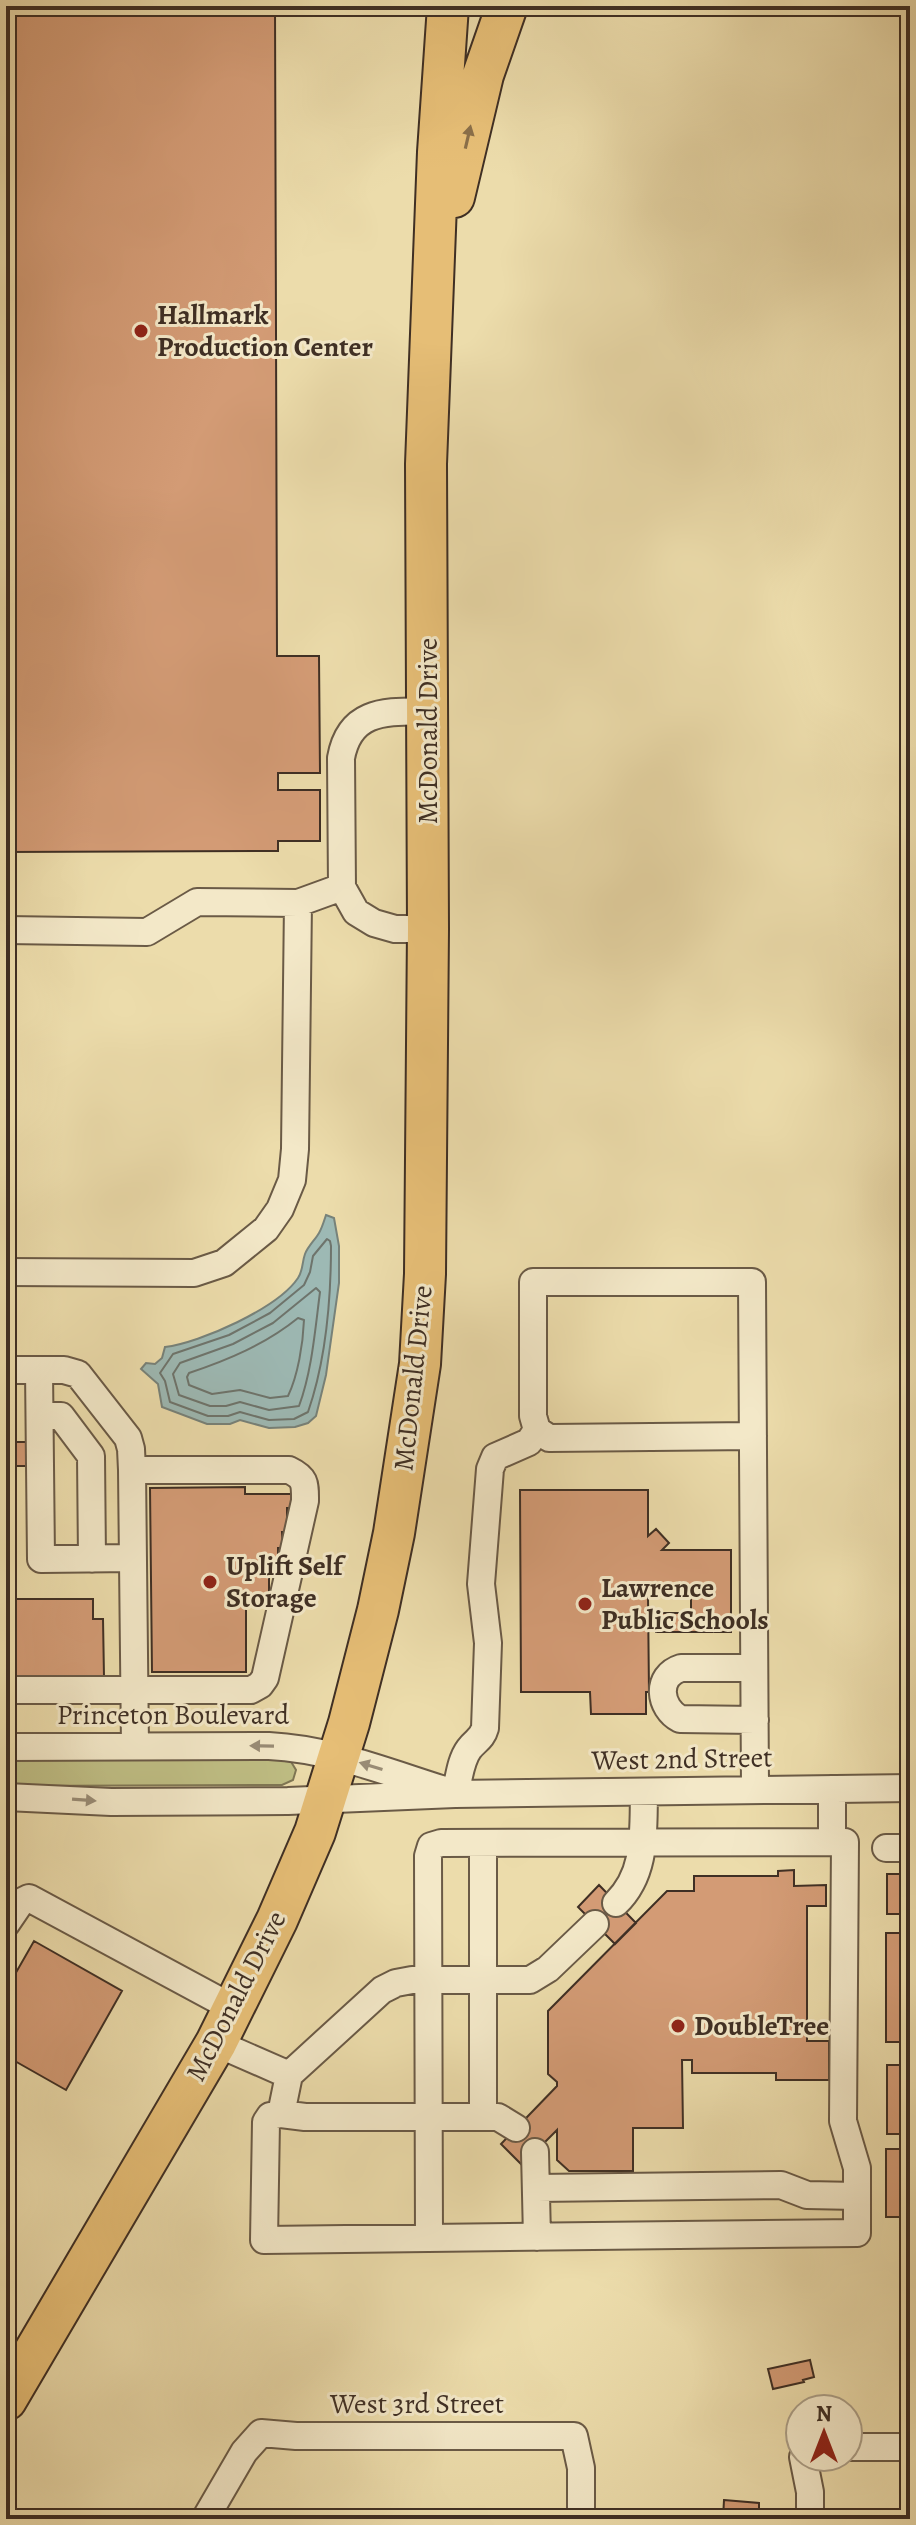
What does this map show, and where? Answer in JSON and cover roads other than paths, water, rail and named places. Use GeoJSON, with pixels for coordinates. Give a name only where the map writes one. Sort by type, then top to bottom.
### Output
{"type":"FeatureCollection","features":[{"type":"Feature","properties":{"kind":"highway"},"geometry":{"type":"LineString","coordinates":[[435,266],[438,152],[448,6]]}},
{"type":"Feature","properties":{"kind":"highway"},"geometry":{"type":"LineString","coordinates":[[435,266],[483,75],[507,6]]}},
{"type":"Feature","properties":{"kind":"highway","name":"McDonald Drive"},"geometry":{"type":"LineString","coordinates":[[6,2400],[224,2026],[277,1920],[315,1832],[339,1757],[378,1610],[394,1533],[420,1364],[425,1274],[429,711],[426,464],[435,266]]}},
{"type":"Feature","properties":{"kind":"street"},"geometry":{"type":"LineString","coordinates":[[428,929],[395,929],[374,923],[356,912],[342,887],[341,758],[344,740],[369,717],[388,712],[429,711]]}},
{"type":"Feature","properties":{"kind":"street"},"geometry":{"type":"LineString","coordinates":[[6,930],[147,932],[197,902],[298,903],[342,887]]}},
{"type":"Feature","properties":{"kind":"street"},"geometry":{"type":"LineString","coordinates":[[6,1272],[194,1273],[224,1263],[266,1229],[280,1209],[292,1180],[298,903]]}},
{"type":"Feature","properties":{"kind":"street"},"geometry":{"type":"LineString","coordinates":[[753,1436],[549,1438],[537,1430],[533,1416],[533,1282],[752,1282],[755,1720],[755,1789]]}},
{"type":"Feature","properties":{"kind":"street"},"geometry":{"type":"LineString","coordinates":[[6,1370],[72,1372],[83,1379],[128,1438],[132,1470],[135,1746]]}},
{"type":"Feature","properties":{"kind":"street"},"geometry":{"type":"LineString","coordinates":[[39,1370],[41,1559],[133,1558]]}},
{"type":"Feature","properties":{"kind":"street"},"geometry":{"type":"LineString","coordinates":[[40,1416],[61,1416],[91,1456],[92,1559]]}},
{"type":"Feature","properties":{"kind":"street"},"geometry":{"type":"LineString","coordinates":[[455,1794],[462,1764],[485,1728],[488,1643],[481,1584],[490,1469],[495,1457],[529,1442],[537,1430]]}},
{"type":"Feature","properties":{"kind":"street"},"geometry":{"type":"LineString","coordinates":[[6,1690],[251,1690],[265,1678],[305,1501],[304,1481],[289,1470],[132,1470]]}},
{"type":"Feature","properties":{"kind":"street"},"geometry":{"type":"LineString","coordinates":[[754,1668],[681,1668],[670,1671],[664,1680],[664,1703],[669,1714],[680,1719],[755,1720]]}},
{"type":"Feature","properties":{"kind":"street","name":"Princeton Boulevard"},"geometry":{"type":"LineString","coordinates":[[6,1747],[293,1747],[339,1757]]}},
{"type":"Feature","properties":{"kind":"street","name":"West 2nd Street"},"geometry":{"type":"LineString","coordinates":[[339,1757],[455,1794]]}},
{"type":"Feature","properties":{"kind":"street","name":"West 2nd Street"},"geometry":{"type":"LineString","coordinates":[[325,1800],[455,1794],[910,1788]]}},
{"type":"Feature","properties":{"kind":"street"},"geometry":{"type":"LineString","coordinates":[[832,1789],[832,1842]]}},
{"type":"Feature","properties":{"kind":"street"},"geometry":{"type":"LineString","coordinates":[[616,1903],[637,1873],[643,1843],[644,1792]]}},
{"type":"Feature","properties":{"kind":"street"},"geometry":{"type":"LineString","coordinates":[[6,1797],[111,1802],[325,1800]]}},
{"type":"Feature","properties":{"kind":"street"},"geometry":{"type":"LineString","coordinates":[[429,2238],[429,2117],[429,1980],[428,1856],[431,1846],[441,1843],[845,1842],[843,2121],[857,2168],[857,2233],[264,2240],[266,2122],[270,2116],[281,2114],[305,2117],[429,2117],[483,2117],[498,2117],[516,2128]]}},
{"type":"Feature","properties":{"kind":"street"},"geometry":{"type":"LineString","coordinates":[[483,1843],[483,2117]]}},
{"type":"Feature","properties":{"kind":"street"},"geometry":{"type":"LineString","coordinates":[[6,1924],[21,1902],[29,1898],[224,2026],[289,2075]]}},
{"type":"Feature","properties":{"kind":"street"},"geometry":{"type":"LineString","coordinates":[[281,2114],[289,2075],[382,1990],[396,1983],[429,1980],[530,1980],[548,1969],[595,1924]]}},
{"type":"Feature","properties":{"kind":"street"},"geometry":{"type":"LineString","coordinates":[[535,2152],[537,2237]]}},
{"type":"Feature","properties":{"kind":"street"},"geometry":{"type":"LineString","coordinates":[[537,2188],[781,2185],[807,2195],[857,2196]]}},
{"type":"Feature","properties":{"kind":"street","name":"West 3rd Street"},"geometry":{"type":"LineString","coordinates":[[205,2519],[244,2452],[261,2433],[296,2436],[574,2436],[581,2468],[581,2519]]}},
{"type":"Feature","properties":{"kind":"street"},"geometry":{"type":"LineString","coordinates":[[864,2447],[910,2447]]}},
{"type":"Feature","properties":{"kind":"street"},"geometry":{"type":"LineString","coordinates":[[806,2473],[810,2519]]}},
{"type":"Feature","properties":{"kind":"water"},"geometry":{"type":"Polygon","coordinates":[[[326,1215],[334,1218],[339,1246],[339,1283],[326,1375],[316,1416],[308,1423],[295,1427],[269,1428],[240,1420],[230,1424],[207,1424],[162,1407],[158,1384],[141,1369],[146,1363],[155,1364],[162,1358],[165,1347],[217,1331],[274,1301],[300,1275],[305,1254],[326,1215]]]}},
{"type":"Feature","properties":{"kind":"place","name":"Hallmark Production Center"},"geometry":{"type":"Point","coordinates":[141,331]}},
{"type":"Feature","properties":{"kind":"place","name":"Uplift Self Storage"},"geometry":{"type":"Point","coordinates":[210,1582]}},
{"type":"Feature","properties":{"kind":"place","name":"Lawrence Public Schools"},"geometry":{"type":"Point","coordinates":[585,1604]}},
{"type":"Feature","properties":{"kind":"place","name":"DoubleTree"},"geometry":{"type":"Point","coordinates":[678,2026]}}]}
